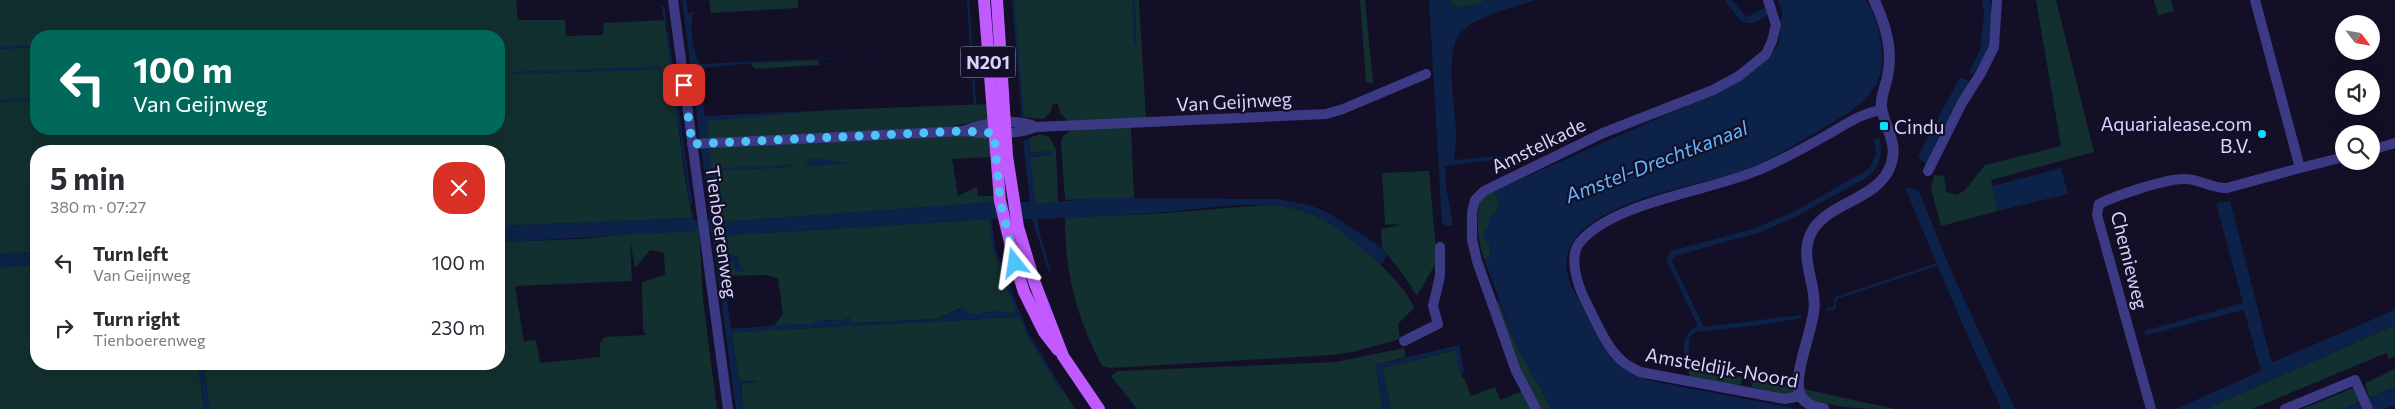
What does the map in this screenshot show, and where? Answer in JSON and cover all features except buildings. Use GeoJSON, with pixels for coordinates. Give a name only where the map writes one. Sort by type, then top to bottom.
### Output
{"type":"FeatureCollection","features":[{"type":"Feature","properties":{"kind":"main road","name":"N201"},"geometry":{"type":"LineString","coordinates":[[984,0],[1000,128],[1006,200],[1012,228],[1063,356],[1099,409]]}},
{"type":"Feature","properties":{"kind":"main road","name":"N201"},"geometry":{"type":"LineString","coordinates":[[997,0],[1000,128]]}},
{"type":"Feature","properties":{"kind":"street","name":"Tienboerenweg"},"geometry":{"type":"LineString","coordinates":[[673,0],[695,144],[704,233],[728,409]]}},
{"type":"Feature","properties":{"kind":"street","name":"Amstelkade"},"geometry":{"type":"LineString","coordinates":[[1536,409],[1516,370],[1477,261],[1471,224],[1476,200],[1484,191],[1603,133],[1713,90],[1739,76],[1766,54],[1772,41],[1776,25],[1768,0]]}},
{"type":"Feature","properties":{"kind":"street"},"geometry":{"type":"LineString","coordinates":[[1801,396],[1799,378],[1814,307],[1806,263],[1808,239],[1814,228],[1826,215],[1877,185],[1891,166],[1894,142],[1882,110],[1883,95],[1889,72],[1889,50],[1886,28],[1874,0]]}},
{"type":"Feature","properties":{"kind":"street"},"geometry":{"type":"LineString","coordinates":[[1928,171],[1962,103],[1981,73],[1994,47],[1997,0]]}},
{"type":"Feature","properties":{"kind":"street"},"geometry":{"type":"LineString","coordinates":[[2254,0],[2300,168],[2335,159]]}},
{"type":"Feature","properties":{"kind":"street","name":"Van Geijnweg"},"geometry":{"type":"LineString","coordinates":[[695,144],[1000,128],[1027,131],[1036,127],[1326,114],[1342,110],[1426,74]]}},
{"type":"Feature","properties":{"kind":"street","name":"Amsteldijk-Noord"},"geometry":{"type":"LineString","coordinates":[[1824,409],[1811,406],[1801,396],[1785,399],[1640,372],[1621,361],[1606,341],[1583,296],[1575,273],[1575,258],[1580,242],[1598,227],[1617,217],[1658,201],[1755,172],[1791,155],[1866,113],[1882,110]]}},
{"type":"Feature","properties":{"kind":"street"},"geometry":{"type":"LineString","coordinates":[[2380,147],[2395,143]]}},
{"type":"Feature","properties":{"kind":"street","name":"Chemieweg"},"geometry":{"type":"LineString","coordinates":[[2151,409],[2097,215],[2099,204],[2109,199],[2173,180],[2185,179],[2217,188],[2227,188],[2300,168]]}},
{"type":"Feature","properties":{"kind":"street"},"geometry":{"type":"LineString","coordinates":[[1404,341],[1438,324],[1433,306],[1440,276],[1440,247]]}},
{"type":"Feature","properties":{"kind":"street"},"geometry":{"type":"LineString","coordinates":[[2285,409],[2355,380],[2368,409]]}},
{"type":"Feature","properties":{"kind":"green space"},"geometry":{"type":"Polygon","coordinates":[[[0,0],[516,0],[518,20],[565,20],[566,36],[603,35],[604,23],[665,20],[684,171],[692,218],[505,226],[505,145],[30,145],[30,252],[0,254],[0,0]]]}},
{"type":"Feature","properties":{"kind":"green space"},"geometry":{"type":"Polygon","coordinates":[[[709,0],[798,0],[798,8],[711,13],[709,0]]]}},
{"type":"Feature","properties":{"kind":"green space"},"geometry":{"type":"Polygon","coordinates":[[[1013,0],[1139,0],[1146,119],[1068,121],[1060,113],[1058,104],[1052,104],[1051,111],[1044,119],[1023,117],[1013,0]]]}},
{"type":"Feature","properties":{"kind":"green space"},"geometry":{"type":"Polygon","coordinates":[[[1360,0],[1365,0],[1373,83],[1366,82],[1360,0]]]}},
{"type":"Feature","properties":{"kind":"green space"},"geometry":{"type":"Polygon","coordinates":[[[1452,0],[1488,0],[1461,7],[1451,6],[1452,0]]]}},
{"type":"Feature","properties":{"kind":"green space"},"geometry":{"type":"Polygon","coordinates":[[[2036,0],[2056,0],[2094,152],[1991,180],[1998,211],[1941,226],[1931,189],[1934,175],[1944,176],[1946,192],[1957,195],[1965,190],[1985,165],[2061,146],[2036,0]]]}},
{"type":"Feature","properties":{"kind":"green space"},"geometry":{"type":"Polygon","coordinates":[[[2154,0],[2171,0],[2174,11],[2158,15],[2154,0]]]}},
{"type":"Feature","properties":{"kind":"green space"},"geometry":{"type":"Polygon","coordinates":[[[818,60],[819,65],[755,69],[750,63],[818,60]]]}},
{"type":"Feature","properties":{"kind":"green space"},"geometry":{"type":"Polygon","coordinates":[[[988,104],[989,120],[946,127],[708,139],[707,121],[711,119],[831,110],[988,104]]]}},
{"type":"Feature","properties":{"kind":"green space"},"geometry":{"type":"Polygon","coordinates":[[[1131,126],[1134,198],[1065,200],[1061,142],[1063,136],[1071,130],[1131,126]]]}},
{"type":"Feature","properties":{"kind":"green space"},"geometry":{"type":"Polygon","coordinates":[[[957,134],[990,138],[992,157],[952,159],[958,196],[977,187],[978,196],[996,196],[997,202],[721,222],[716,217],[709,149],[741,144],[957,134]]]}},
{"type":"Feature","properties":{"kind":"green space"},"geometry":{"type":"Polygon","coordinates":[[[1040,134],[1049,137],[1056,150],[1058,202],[1055,203],[1035,204],[1030,157],[1052,155],[1052,151],[1030,153],[1029,138],[1040,134]]]}},
{"type":"Feature","properties":{"kind":"green space"},"geometry":{"type":"Polygon","coordinates":[[[1429,171],[1437,261],[1417,296],[1382,248],[1381,229],[1404,224],[1385,225],[1382,173],[1429,171]]]}},
{"type":"Feature","properties":{"kind":"green space"},"geometry":{"type":"Polygon","coordinates":[[[1494,191],[1500,206],[1488,227],[1491,257],[1484,259],[1478,234],[1478,210],[1483,194],[1494,191]]]}},
{"type":"Feature","properties":{"kind":"green space"},"geometry":{"type":"Polygon","coordinates":[[[1265,205],[1294,208],[1321,218],[1332,224],[1374,258],[1409,297],[1414,308],[1398,324],[1400,339],[1353,352],[1332,355],[1111,368],[1102,366],[1085,330],[1074,294],[1067,257],[1065,217],[1154,214],[1265,205]]]}},
{"type":"Feature","properties":{"kind":"green space"},"geometry":{"type":"Polygon","coordinates":[[[990,219],[994,249],[1016,312],[1013,314],[996,310],[975,315],[959,309],[937,319],[853,323],[846,319],[841,321],[823,320],[811,324],[774,326],[783,314],[778,279],[768,275],[724,276],[722,261],[725,258],[739,264],[738,257],[722,253],[717,236],[990,219]]]}},
{"type":"Feature","properties":{"kind":"green space"},"geometry":{"type":"Polygon","coordinates":[[[699,227],[703,299],[717,409],[210,409],[204,370],[505,370],[505,242],[579,239],[699,227]],[[630,240],[632,281],[515,286],[524,341],[536,340],[540,363],[600,357],[600,343],[605,337],[646,335],[643,329],[642,282],[665,275],[664,253],[650,250],[635,268],[630,240]]]}},
{"type":"Feature","properties":{"kind":"green space"},"geometry":{"type":"Polygon","coordinates":[[[30,265],[30,370],[199,370],[204,407],[202,409],[0,409],[0,267],[30,265]]]}},
{"type":"Feature","properties":{"kind":"green space"},"geometry":{"type":"Polygon","coordinates":[[[1497,298],[1516,345],[1552,409],[1540,409],[1528,386],[1507,338],[1498,309],[1497,298]]]}},
{"type":"Feature","properties":{"kind":"green space"},"geometry":{"type":"Polygon","coordinates":[[[1021,317],[1028,335],[1075,409],[743,409],[741,384],[757,381],[739,381],[732,333],[735,332],[1021,317]]]}},
{"type":"Feature","properties":{"kind":"green space"},"geometry":{"type":"Polygon","coordinates":[[[2395,325],[2395,356],[2389,359],[2386,353],[2252,409],[2206,409],[2395,325]]]}},
{"type":"Feature","properties":{"kind":"green space"},"geometry":{"type":"Polygon","coordinates":[[[1404,348],[1406,357],[1375,365],[1383,409],[1137,409],[1111,376],[1118,371],[1336,362],[1404,348]]]}},
{"type":"Feature","properties":{"kind":"green space"},"geometry":{"type":"Polygon","coordinates":[[[1456,350],[1461,376],[1464,378],[1471,396],[1495,387],[1500,400],[1523,391],[1533,409],[1391,409],[1382,368],[1456,350]]]}},
{"type":"Feature","properties":{"kind":"green space"},"geometry":{"type":"Polygon","coordinates":[[[1687,366],[1742,377],[1741,384],[1736,386],[1690,377],[1687,366]]]}},
{"type":"Feature","properties":{"kind":"green space"},"geometry":{"type":"Polygon","coordinates":[[[2395,369],[2395,387],[2369,398],[2365,383],[2395,369]]]}},
{"type":"Feature","properties":{"kind":"green space"},"geometry":{"type":"Polygon","coordinates":[[[1751,379],[1794,388],[1795,393],[1786,395],[1752,387],[1751,379]]]}},
{"type":"Feature","properties":{"kind":"green space"},"geometry":{"type":"Polygon","coordinates":[[[2353,388],[2361,401],[2343,409],[2302,409],[2353,388]]]}},
{"type":"Feature","properties":{"kind":"green space"},"geometry":{"type":"Polygon","coordinates":[[[1804,389],[1895,409],[1827,404],[1806,397],[1804,389]]]}},
{"type":"Feature","properties":{"kind":"water"},"geometry":{"type":"Polygon","coordinates":[[[682,0],[686,0],[688,13],[694,12],[691,24],[692,38],[700,64],[900,55],[750,63],[701,68],[698,73],[705,116],[831,110],[707,121],[716,217],[721,222],[991,202],[1030,202],[1023,141],[1029,138],[1030,153],[1052,151],[1052,155],[1030,157],[1036,204],[1098,198],[1278,199],[1309,205],[1327,212],[1378,245],[1387,255],[1381,265],[1337,229],[1318,217],[1289,208],[1270,205],[1038,219],[1039,231],[1051,272],[1049,273],[1032,219],[990,219],[718,236],[722,253],[738,257],[739,264],[744,269],[743,272],[736,271],[732,260],[728,257],[722,261],[731,329],[811,324],[822,320],[841,321],[849,317],[853,323],[937,319],[964,308],[975,315],[996,310],[1013,314],[1016,312],[998,263],[1000,263],[1021,317],[735,332],[732,334],[739,381],[757,382],[740,384],[743,409],[736,409],[712,234],[708,228],[699,227],[694,232],[505,242],[505,226],[692,218],[699,223],[710,219],[682,0]]]}},
{"type":"Feature","properties":{"kind":"water"},"geometry":{"type":"Polygon","coordinates":[[[1429,0],[1452,0],[1451,6],[1456,7],[1490,0],[1535,0],[1494,13],[1465,28],[1459,35],[1455,45],[1451,69],[1456,123],[1454,160],[1498,156],[1505,158],[1445,166],[1446,186],[1453,225],[1447,226],[1442,223],[1429,0]]]}},
{"type":"Feature","properties":{"kind":"water"},"geometry":{"type":"Polygon","coordinates":[[[1725,0],[1732,0],[1746,17],[1765,8],[1769,13],[1754,22],[1743,22],[1725,0]]]}},
{"type":"Feature","properties":{"kind":"water","name":"Amstel-Drechtkanaal"},"geometry":{"type":"Polygon","coordinates":[[[1778,0],[1865,0],[1872,11],[1877,25],[1882,53],[1882,66],[1879,78],[1868,96],[1860,104],[1830,124],[1786,150],[1752,167],[1719,178],[1663,192],[1605,214],[1583,230],[1569,249],[1567,272],[1569,281],[1601,342],[1616,361],[1625,368],[1651,381],[1799,409],[1552,409],[1516,345],[1484,259],[1491,257],[1490,244],[1485,243],[1484,231],[1488,227],[1491,213],[1497,213],[1500,206],[1494,191],[1713,94],[1760,64],[1772,54],[1779,43],[1782,11],[1778,0]]]}},
{"type":"Feature","properties":{"kind":"water"},"geometry":{"type":"Polygon","coordinates":[[[1982,0],[1990,0],[1990,39],[1984,59],[1972,74],[1969,72],[1980,50],[1984,14],[1982,0]]]}},
{"type":"Feature","properties":{"kind":"water"},"geometry":{"type":"Polygon","coordinates":[[[1963,78],[1970,82],[1927,166],[1918,156],[1959,79],[1963,78]]]}},
{"type":"Feature","properties":{"kind":"water"},"geometry":{"type":"Polygon","coordinates":[[[1879,137],[1880,160],[1875,169],[1866,178],[1795,217],[1761,232],[1675,256],[1672,261],[1704,327],[1801,315],[1801,318],[1761,325],[1695,332],[1689,338],[1691,367],[1687,366],[1684,354],[1686,337],[1698,326],[1666,259],[1671,251],[1753,229],[1799,209],[1870,168],[1876,153],[1874,140],[1879,137]]]}},
{"type":"Feature","properties":{"kind":"water"},"geometry":{"type":"Polygon","coordinates":[[[811,157],[853,164],[805,166],[811,157]]]}},
{"type":"Feature","properties":{"kind":"water"},"geometry":{"type":"Polygon","coordinates":[[[2061,168],[2068,194],[1998,211],[1992,186],[2061,168]]]}},
{"type":"Feature","properties":{"kind":"water"},"geometry":{"type":"Polygon","coordinates":[[[1905,188],[1919,191],[1952,273],[2015,409],[2002,409],[1964,327],[1905,188]]]}},
{"type":"Feature","properties":{"kind":"water"},"geometry":{"type":"Polygon","coordinates":[[[2230,201],[2273,362],[2395,310],[2395,325],[2206,409],[2176,409],[2261,371],[2244,310],[2146,335],[2144,331],[2243,303],[2216,203],[2230,201]]]}},
{"type":"Feature","properties":{"kind":"water"},"geometry":{"type":"Polygon","coordinates":[[[30,252],[30,265],[0,267],[0,254],[30,252]]]}},
{"type":"Feature","properties":{"kind":"water"},"geometry":{"type":"Polygon","coordinates":[[[1459,345],[1464,372],[1461,376],[1455,350],[1382,368],[1391,409],[1383,409],[1375,365],[1459,345]]]}},
{"type":"Feature","properties":{"kind":"water"},"geometry":{"type":"Polygon","coordinates":[[[199,370],[204,370],[210,409],[202,409],[204,407],[199,370]]]}},
{"type":"Feature","properties":{"kind":"water"},"geometry":{"type":"Polygon","coordinates":[[[2395,387],[2395,405],[2385,409],[2343,409],[2395,387]]]}},
{"type":"Feature","properties":{"kind":"waterway"},"geometry":{"type":"LineString","coordinates":[[968,0],[975,104]]}},
{"type":"Feature","properties":{"kind":"waterway"},"geometry":{"type":"LineString","coordinates":[[1013,0],[1023,117]]}},
{"type":"Feature","properties":{"kind":"waterway"},"geometry":{"type":"LineString","coordinates":[[1134,0],[1135,44]]}},
{"type":"Feature","properties":{"kind":"waterway"},"geometry":{"type":"LineString","coordinates":[[663,7],[666,24]]}},
{"type":"Feature","properties":{"kind":"waterway"},"geometry":{"type":"LineString","coordinates":[[667,33],[672,67]]}},
{"type":"Feature","properties":{"kind":"waterway"},"geometry":{"type":"LineString","coordinates":[[0,48],[30,46]]}},
{"type":"Feature","properties":{"kind":"waterway"},"geometry":{"type":"LineString","coordinates":[[668,67],[672,67],[674,81]]}},
{"type":"Feature","properties":{"kind":"waterway"},"geometry":{"type":"LineString","coordinates":[[513,73],[660,68]]}},
{"type":"Feature","properties":{"kind":"waterway"},"geometry":{"type":"LineString","coordinates":[[675,90],[691,204]]}},
{"type":"Feature","properties":{"kind":"waterway"},"geometry":{"type":"LineString","coordinates":[[0,101],[30,99]]}},
{"type":"Feature","properties":{"kind":"waterway"},"geometry":{"type":"LineString","coordinates":[[712,170],[791,166]]}},
{"type":"Feature","properties":{"kind":"waterway"},"geometry":{"type":"LineString","coordinates":[[692,218],[693,213]]}},
{"type":"Feature","properties":{"kind":"waterway"},"geometry":{"type":"LineString","coordinates":[[990,219],[994,249],[1014,301]]}},
{"type":"Feature","properties":{"kind":"waterway"},"geometry":{"type":"LineString","coordinates":[[1827,309],[1834,309],[1836,298],[1938,264]]}},
{"type":"Feature","properties":{"kind":"waterway"},"geometry":{"type":"LineString","coordinates":[[1017,308],[1028,335],[1061,389]]}},
{"type":"Feature","properties":{"kind":"place","name":"Cindu"},"geometry":{"type":"Point","coordinates":[1884,126]}},
{"type":"Feature","properties":{"kind":"place","name":"Aquarialease.com B.V."},"geometry":{"type":"Point","coordinates":[2262,134]}},
{"type":"Feature","properties":{"kind":"route"},"geometry":{"type":"LineString","coordinates":[[684,85],[692,144],[963,131],[994,133],[1000,201],[1015,263]]}}]}
